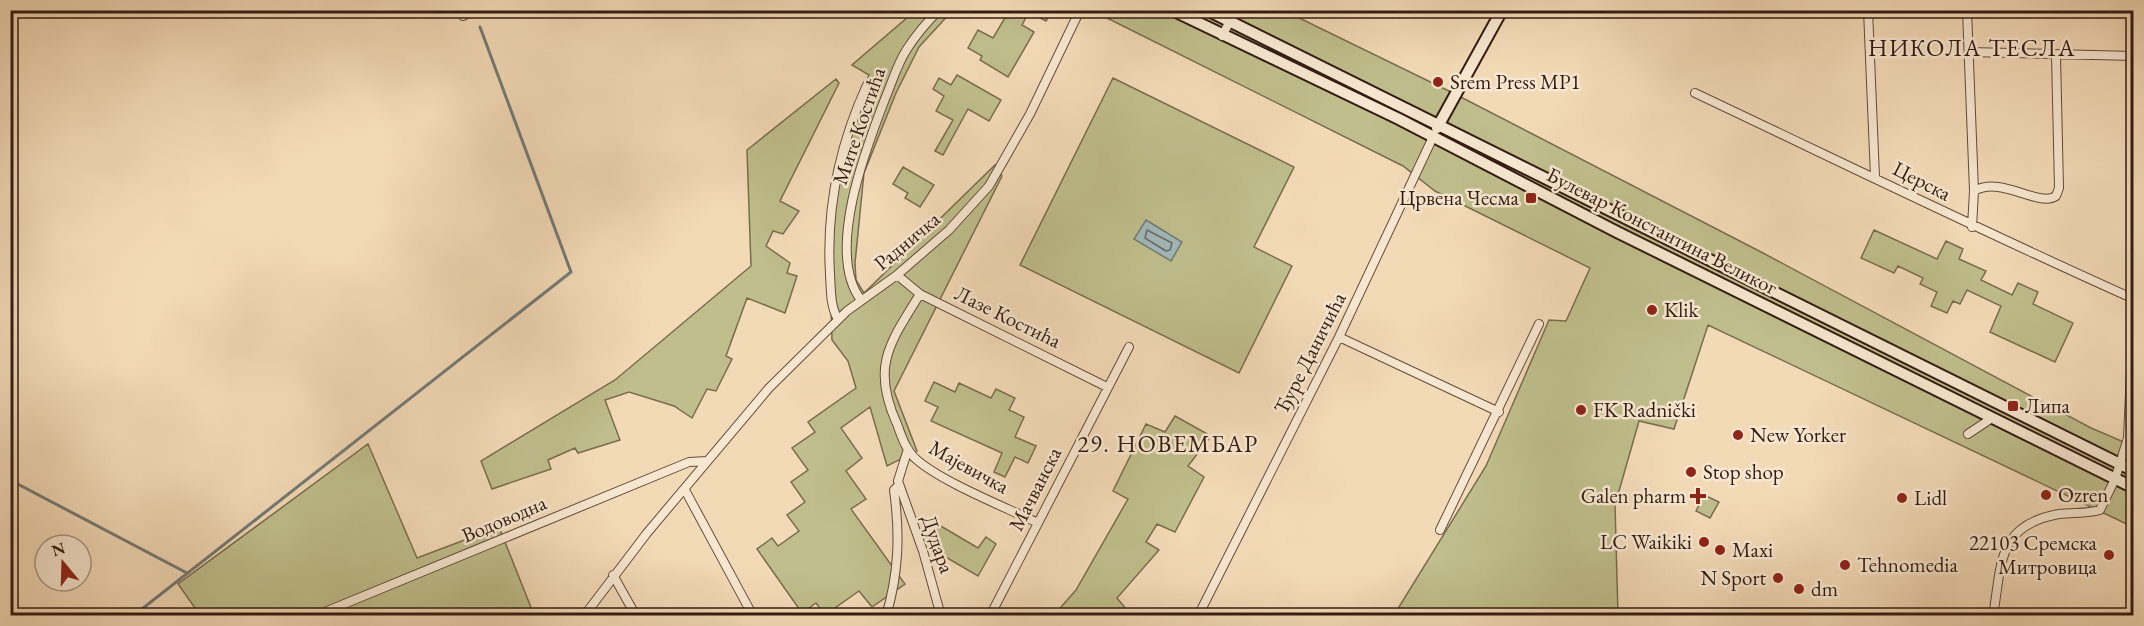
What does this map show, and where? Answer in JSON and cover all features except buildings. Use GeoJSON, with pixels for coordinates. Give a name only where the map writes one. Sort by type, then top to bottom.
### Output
{"type":"FeatureCollection","features":[{"type":"Feature","properties":{"kind":"main road","name":"Булевар Константина Великог"},"geometry":{"type":"LineString","coordinates":[[1172,10],[1433,136],[1617,232],[2133,488]]}},
{"type":"Feature","properties":{"kind":"main road","name":"Булевар Константина Великог"},"geometry":{"type":"LineString","coordinates":[[1207,10],[2133,471]]}},
{"type":"Feature","properties":{"kind":"main road"},"geometry":{"type":"LineString","coordinates":[[1433,136],[1502,10]]}},
{"type":"Feature","properties":{"kind":"street"},"geometry":{"type":"LineString","coordinates":[[462,13],[475,10]]}},
{"type":"Feature","properties":{"kind":"street","name":"Мите Костића"},"geometry":{"type":"LineString","coordinates":[[861,300],[850,282],[848,260],[853,193],[863,156],[905,50],[939,10]]}},
{"type":"Feature","properties":{"kind":"street","name":"Радничка"},"geometry":{"type":"LineString","coordinates":[[584,615],[614,575],[769,388],[838,319],[897,275],[950,230],[989,186],[1030,114],[1080,10]]}},
{"type":"Feature","properties":{"kind":"street"},"geometry":{"type":"LineString","coordinates":[[1222,36],[1236,10]]}},
{"type":"Feature","properties":{"kind":"street"},"geometry":{"type":"LineString","coordinates":[[1868,10],[1875,177]]}},
{"type":"Feature","properties":{"kind":"street"},"geometry":{"type":"LineString","coordinates":[[1967,10],[1974,191],[1972,227]]}},
{"type":"Feature","properties":{"kind":"street"},"geometry":{"type":"LineString","coordinates":[[1969,52],[2133,56]]}},
{"type":"Feature","properties":{"kind":"street"},"geometry":{"type":"LineString","coordinates":[[1974,191],[1980,187],[2002,186],[2043,199],[2056,196],[2059,188],[2056,55]]}},
{"type":"Feature","properties":{"kind":"street"},"geometry":{"type":"LineString","coordinates":[[838,319],[833,309],[830,269],[829,232],[833,187],[848,131],[867,85]]}},
{"type":"Feature","properties":{"kind":"street","name":"Церска"},"geometry":{"type":"LineString","coordinates":[[1695,93],[1875,177],[1972,227],[2133,299]]}},
{"type":"Feature","properties":{"kind":"street","name":"Ђуре Даничића"},"geometry":{"type":"LineString","coordinates":[[1198,615],[1339,338],[1433,136]]}},
{"type":"Feature","properties":{"kind":"street","name":"Лазе Костића"},"geometry":{"type":"LineString","coordinates":[[897,275],[920,294],[1107,387]]}},
{"type":"Feature","properties":{"kind":"street","name":"Мајевичка"},"geometry":{"type":"LineString","coordinates":[[920,294],[884,363],[883,376],[890,409],[908,449],[915,459],[933,472],[1038,523]]}},
{"type":"Feature","properties":{"kind":"street"},"geometry":{"type":"LineString","coordinates":[[1993,615],[2001,564],[2011,537],[2026,524],[2045,517],[2100,510],[2115,479],[2128,438],[2133,304]]}},
{"type":"Feature","properties":{"kind":"street"},"geometry":{"type":"LineString","coordinates":[[1440,530],[1499,412],[1539,324]]}},
{"type":"Feature","properties":{"kind":"street"},"geometry":{"type":"LineString","coordinates":[[1339,338],[1499,412]]}},
{"type":"Feature","properties":{"kind":"street","name":"Мачванска"},"geometry":{"type":"LineString","coordinates":[[990,615],[1129,347]]}},
{"type":"Feature","properties":{"kind":"street"},"geometry":{"type":"LineString","coordinates":[[1968,434],[1992,418]]}},
{"type":"Feature","properties":{"kind":"street","name":"Дудара"},"geometry":{"type":"LineString","coordinates":[[908,449],[898,476],[899,485],[923,550],[941,615]]}},
{"type":"Feature","properties":{"kind":"street","name":"Водоводна"},"geometry":{"type":"LineString","coordinates":[[315,615],[689,462],[707,461]]}},
{"type":"Feature","properties":{"kind":"street","name":"Дудара"},"geometry":{"type":"LineString","coordinates":[[886,615],[896,579],[899,537],[894,490],[899,485]]}},
{"type":"Feature","properties":{"kind":"street"},"geometry":{"type":"LineString","coordinates":[[685,490],[753,615]]}},
{"type":"Feature","properties":{"kind":"street"},"geometry":{"type":"LineString","coordinates":[[614,575],[636,615]]}},
{"type":"Feature","properties":{"kind":"shaded area"},"geometry":{"type":"Polygon","coordinates":[[[915,11],[952,11],[919,47],[896,93],[864,173],[855,263],[856,280],[864,293],[995,165],[1002,176],[894,391],[917,451],[887,466],[870,407],[841,428],[862,458],[846,471],[866,499],[851,509],[905,584],[872,607],[859,591],[825,615],[816,603],[802,613],[757,549],[772,538],[778,546],[799,531],[787,515],[805,502],[791,482],[808,470],[792,448],[815,432],[808,422],[856,388],[848,361],[832,340],[828,217],[851,117],[869,75],[852,65],[915,11]]]}},
{"type":"Feature","properties":{"kind":"shaded area"},"geometry":{"type":"Polygon","coordinates":[[[1009,11],[1052,11],[1046,21],[1029,12],[1022,25],[1034,32],[1008,77],[980,60],[982,56],[968,48],[978,30],[993,38],[1009,11]]]}},
{"type":"Feature","properties":{"kind":"shaded area"},"geometry":{"type":"Polygon","coordinates":[[[1093,11],[1285,11],[1453,93],[1763,253],[2091,428],[2133,446],[2133,527],[1708,325],[1674,429],[1639,421],[1615,505],[1618,615],[1394,615],[1486,466],[1549,320],[1566,321],[1590,268],[1435,191],[1403,166],[1093,11]]]}},
{"type":"Feature","properties":{"kind":"shaded area"},"geometry":{"type":"Polygon","coordinates":[[[957,75],[1001,100],[989,121],[968,109],[943,155],[935,151],[953,120],[936,111],[944,96],[933,89],[939,78],[951,85],[957,75]]]}},
{"type":"Feature","properties":{"kind":"shaded area"},"geometry":{"type":"Polygon","coordinates":[[[1113,78],[1294,167],[1254,247],[1292,266],[1239,373],[1020,265],[1113,78]]]}},
{"type":"Feature","properties":{"kind":"shaded area"},"geometry":{"type":"Polygon","coordinates":[[[836,79],[839,83],[780,201],[799,211],[783,234],[773,231],[766,246],[790,263],[787,273],[797,276],[785,313],[747,298],[726,356],[732,359],[716,391],[707,389],[692,418],[674,406],[629,392],[605,400],[620,440],[578,453],[575,448],[548,460],[551,469],[492,489],[481,461],[615,380],[751,266],[747,150],[836,79]]]}},
{"type":"Feature","properties":{"kind":"shaded area"},"geometry":{"type":"Polygon","coordinates":[[[903,167],[934,185],[920,207],[905,198],[908,193],[893,184],[903,167]]]}},
{"type":"Feature","properties":{"kind":"shaded area"},"geometry":{"type":"Polygon","coordinates":[[[1874,230],[1937,259],[1946,241],[1963,249],[1959,259],[1986,271],[1981,280],[2012,295],[2018,283],[2038,292],[2033,304],[2073,323],[2055,362],[1990,332],[2001,306],[1967,290],[1960,304],[1953,301],[1947,313],[1931,306],[1937,292],[1920,284],[1923,278],[1898,266],[1894,273],[1861,258],[1874,230]]]}},
{"type":"Feature","properties":{"kind":"shaded area"},"geometry":{"type":"Polygon","coordinates":[[[934,382],[955,392],[959,383],[991,398],[996,389],[1015,398],[1009,410],[1024,417],[1015,437],[1036,446],[1028,463],[1015,457],[1005,477],[994,472],[1002,453],[931,421],[938,407],[925,401],[934,382]]]}},
{"type":"Feature","properties":{"kind":"shaded area"},"geometry":{"type":"Polygon","coordinates":[[[1175,416],[1211,436],[1188,466],[1204,477],[1175,532],[1157,524],[1146,542],[1159,550],[1117,598],[1131,615],[1112,615],[1106,609],[1098,615],[1054,615],[1076,590],[1128,499],[1113,491],[1146,424],[1165,432],[1175,416]]]}},
{"type":"Feature","properties":{"kind":"shaded area"},"geometry":{"type":"Polygon","coordinates":[[[368,444],[417,558],[499,527],[534,615],[200,615],[178,584],[368,444]]]}},
{"type":"Feature","properties":{"kind":"shaded area"},"geometry":{"type":"Polygon","coordinates":[[[1704,495],[1719,502],[1710,518],[1696,511],[1704,495]]]}},
{"type":"Feature","properties":{"kind":"shaded area"},"geometry":{"type":"Polygon","coordinates":[[[939,525],[978,548],[986,537],[996,544],[978,576],[944,556],[938,565],[929,541],[939,525]]]}},
{"type":"Feature","properties":{"kind":"water"},"geometry":{"type":"Polygon","coordinates":[[[1146,220],[1182,242],[1171,261],[1134,239],[1146,220]]]}},
{"type":"Feature","properties":{"kind":"waterway"},"geometry":{"type":"LineString","coordinates":[[133,616],[571,272],[480,27]]}},
{"type":"Feature","properties":{"kind":"waterway"},"geometry":{"type":"LineString","coordinates":[[10,480],[187,573]]}},
{"type":"Feature","properties":{"kind":"place","name":"Srem Press MP1"},"geometry":{"type":"Point","coordinates":[1438,82]}},
{"type":"Feature","properties":{"kind":"place","name":"Црвена Чесма"},"geometry":{"type":"Point","coordinates":[1531,198]}},
{"type":"Feature","properties":{"kind":"place","name":"Klik"},"geometry":{"type":"Point","coordinates":[1652,310]}},
{"type":"Feature","properties":{"kind":"place","name":"Липа"},"geometry":{"type":"Point","coordinates":[2013,406]}},
{"type":"Feature","properties":{"kind":"place","name":"FK Radnički"},"geometry":{"type":"Point","coordinates":[1581,410]}},
{"type":"Feature","properties":{"kind":"place","name":"New Yorker"},"geometry":{"type":"Point","coordinates":[1738,435]}},
{"type":"Feature","properties":{"kind":"place","name":"Stop shop"},"geometry":{"type":"Point","coordinates":[1691,472]}},
{"type":"Feature","properties":{"kind":"place","name":"Ozren"},"geometry":{"type":"Point","coordinates":[2046,495]}},
{"type":"Feature","properties":{"kind":"place","name":"Galen pharm"},"geometry":{"type":"Point","coordinates":[1698,496]}},
{"type":"Feature","properties":{"kind":"place","name":"Lidl"},"geometry":{"type":"Point","coordinates":[1902,498]}},
{"type":"Feature","properties":{"kind":"place","name":"LC Waikiki"},"geometry":{"type":"Point","coordinates":[1704,542]}},
{"type":"Feature","properties":{"kind":"place","name":"Maxi"},"geometry":{"type":"Point","coordinates":[1720,550]}},
{"type":"Feature","properties":{"kind":"place","name":"22103 Сремска Митровица"},"geometry":{"type":"Point","coordinates":[2109,555]}},
{"type":"Feature","properties":{"kind":"place","name":"Tehnomedia"},"geometry":{"type":"Point","coordinates":[1845,565]}},
{"type":"Feature","properties":{"kind":"place","name":"N Sport"},"geometry":{"type":"Point","coordinates":[1778,578]}},
{"type":"Feature","properties":{"kind":"place","name":"dm"},"geometry":{"type":"Point","coordinates":[1799,589]}},
{"type":"Feature","properties":{"kind":"district","name":"НИКОЛА ТЕСЛА"},"geometry":{"type":"Point","coordinates":[1972,48]}},
{"type":"Feature","properties":{"kind":"district","name":"29. НОВЕМБАР"},"geometry":{"type":"Point","coordinates":[1168,444]}}]}
